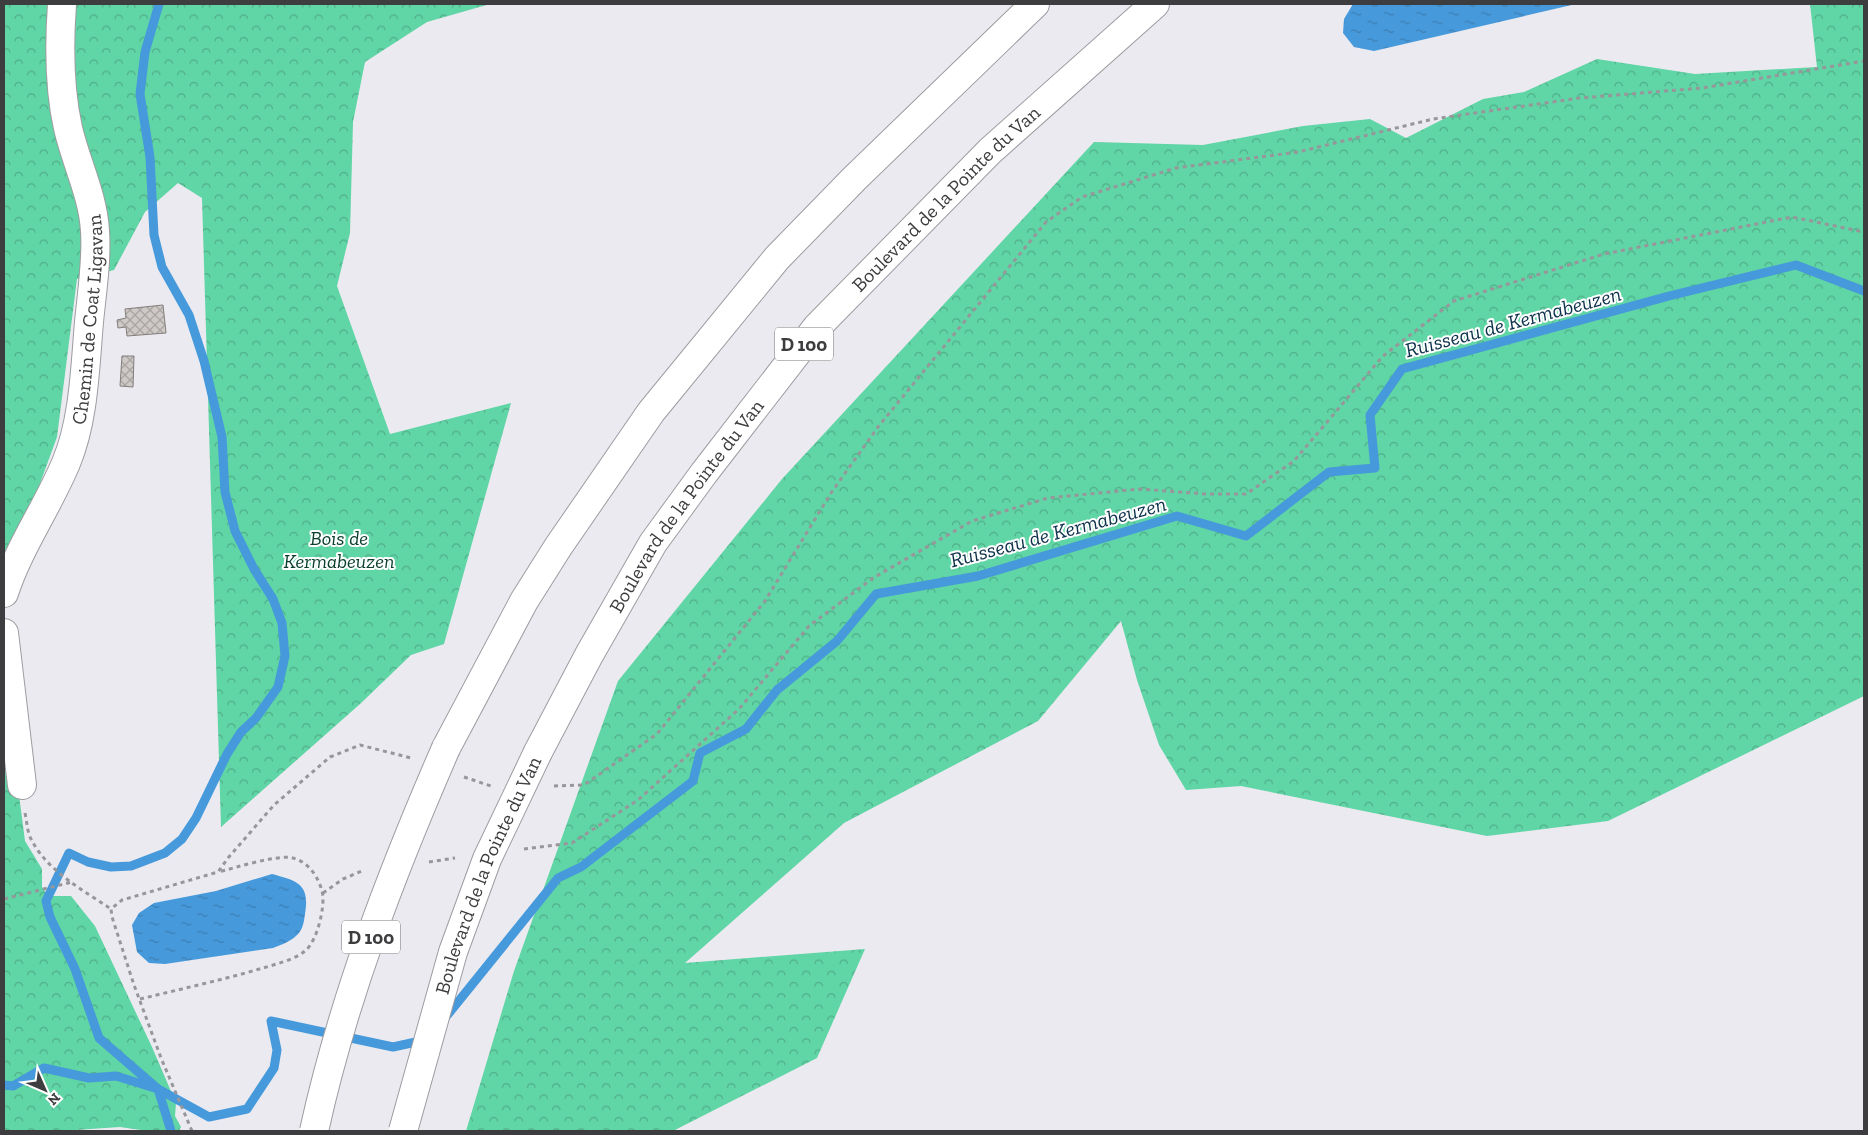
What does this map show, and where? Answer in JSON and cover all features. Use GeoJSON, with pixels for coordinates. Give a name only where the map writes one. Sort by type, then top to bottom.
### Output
{"type":"FeatureCollection","features":[{"type":"Feature","properties":{"kind":"main road","name":"Chemin de Coat Ligavan"},"geometry":{"type":"LineString","coordinates":[[4,593],[11,571],[66,462],[77,427],[95,265],[95,230],[89,199],[68,129],[62,96],[60,64],[62,4]]}},
{"type":"Feature","properties":{"kind":"main road","name":"D 100"},"geometry":{"type":"LineString","coordinates":[[314,1131],[324,1085],[351,992],[415,820],[446,748],[524,601],[558,547],[651,412],[777,258],[855,178],[1035,4]]}},
{"type":"Feature","properties":{"kind":"main road","name":"Boulevard de la Pointe du Van"},"geometry":{"type":"LineString","coordinates":[[403,1131],[457,942],[487,859],[538,752],[589,655],[653,543],[704,473],[817,327],[990,152],[1155,4]]}},
{"type":"Feature","properties":{"kind":"main road"},"geometry":{"type":"LineString","coordinates":[[4,633],[22,785]]}},
{"type":"Feature","properties":{"kind":"path"},"geometry":{"type":"LineString","coordinates":[[547,786],[584,785],[657,734],[765,600],[831,493],[878,428],[1046,222],[1082,197],[1176,168],[1298,152],[1433,119],[1580,98],[1702,88],[1864,61]]}},
{"type":"Feature","properties":{"kind":"path"},"geometry":{"type":"LineString","coordinates":[[524,849],[572,843],[638,800],[739,709],[810,626],[873,578],[972,521],[1048,498],[1140,490],[1206,494],[1246,494],[1294,461],[1384,356],[1454,301],[1604,254],[1792,217],[1864,232]]}},
{"type":"Feature","properties":{"kind":"path"},"geometry":{"type":"LineString","coordinates":[[218,872],[274,805],[330,757],[360,745],[413,759]]}},
{"type":"Feature","properties":{"kind":"path"},"geometry":{"type":"LineString","coordinates":[[457,774],[492,787]]}},
{"type":"Feature","properties":{"kind":"path"},"geometry":{"type":"LineString","coordinates":[[22,785],[31,839],[49,863],[72,882],[111,909],[132,978],[161,1058],[192,1131]]}},
{"type":"Feature","properties":{"kind":"path"},"geometry":{"type":"LineString","coordinates":[[111,909],[122,900],[218,872],[273,859],[291,857],[308,866],[317,877],[323,893],[320,920],[312,944],[305,952],[275,965],[240,975],[140,999]]}},
{"type":"Feature","properties":{"kind":"path"},"geometry":{"type":"LineString","coordinates":[[427,862],[456,858]]}},
{"type":"Feature","properties":{"kind":"path"},"geometry":{"type":"LineString","coordinates":[[323,893],[343,879],[359,871],[368,870]]}},
{"type":"Feature","properties":{"kind":"path"},"geometry":{"type":"LineString","coordinates":[[4,899],[72,882]]}},
{"type":"Feature","properties":{"kind":"green space","name":"Bois de Kermabeuzen"},"geometry":{"type":"Polygon","coordinates":[[[4,4],[490,4],[427,22],[365,62],[353,122],[350,233],[337,286],[390,434],[511,403],[444,644],[411,655],[360,704],[221,827],[202,198],[178,183],[145,212],[114,270],[77,279],[57,437],[4,582],[4,4]]]}},
{"type":"Feature","properties":{"kind":"green space"},"geometry":{"type":"Polygon","coordinates":[[[1810,4],[1864,4],[1864,696],[1608,821],[1487,836],[1241,786],[1186,790],[1159,745],[1137,680],[1121,621],[1038,721],[844,823],[685,963],[865,949],[817,1058],[673,1131],[466,1131],[514,971],[618,681],[782,479],[1094,142],[1203,145],[1303,126],[1370,119],[1406,138],[1483,99],[1524,92],[1597,59],[1695,74],[1817,67],[1810,4]]]}},
{"type":"Feature","properties":{"kind":"green space"},"geometry":{"type":"Polygon","coordinates":[[[4,680],[25,841],[42,869],[42,887],[48,896],[71,896],[95,926],[176,1103],[175,1116],[181,1127],[179,1131],[148,1131],[120,1127],[61,1131],[4,1131],[4,680]]]}},
{"type":"Feature","properties":{"kind":"water"},"geometry":{"type":"Polygon","coordinates":[[[1353,4],[1576,4],[1374,51],[1354,47],[1343,33],[1344,19],[1353,4]]]}},
{"type":"Feature","properties":{"kind":"water"},"geometry":{"type":"Polygon","coordinates":[[[272,874],[289,879],[300,885],[306,896],[302,928],[289,941],[273,948],[165,964],[149,963],[137,952],[132,925],[139,913],[154,903],[216,891],[272,874]]]}},
{"type":"Feature","properties":{"kind":"building"},"geometry":{"type":"Polygon","coordinates":[[[163,305],[166,333],[127,336],[126,327],[118,328],[117,320],[126,318],[125,309],[163,305]]]}},
{"type":"Feature","properties":{"kind":"building"},"geometry":{"type":"Polygon","coordinates":[[[122,356],[134,356],[133,387],[120,386],[122,356]]]}},
{"type":"Feature","properties":{"kind":"waterway"},"geometry":{"type":"LineString","coordinates":[[159,4],[145,52],[140,94],[150,157],[154,235],[162,267],[189,315],[204,361],[222,437],[225,492],[235,531],[254,569],[273,599],[282,623],[285,656],[278,687],[256,718],[241,732],[227,754],[196,818],[182,839],[165,853],[131,866],[111,867],[88,862],[69,853],[46,901],[50,917],[75,969],[99,1038],[158,1089],[171,1131]]}},
{"type":"Feature","properties":{"kind":"waterway","name":"Ruisseau de Kermabeuzen"},"geometry":{"type":"LineString","coordinates":[[445,1018],[558,878],[581,867],[693,781],[700,753],[746,729],[777,690],[837,641],[876,594],[978,576],[1177,516],[1246,536],[1329,472],[1375,468],[1370,415],[1402,369],[1669,296],[1796,265],[1864,291]]}},
{"type":"Feature","properties":{"kind":"waterway","name":"Ruisseau de Kermabeuzen"},"geometry":{"type":"LineString","coordinates":[[4,1085],[13,1086],[44,1068],[89,1078],[116,1076],[158,1089],[209,1117],[247,1109],[274,1068],[277,1050],[271,1021],[393,1047],[425,1040]]}}]}
